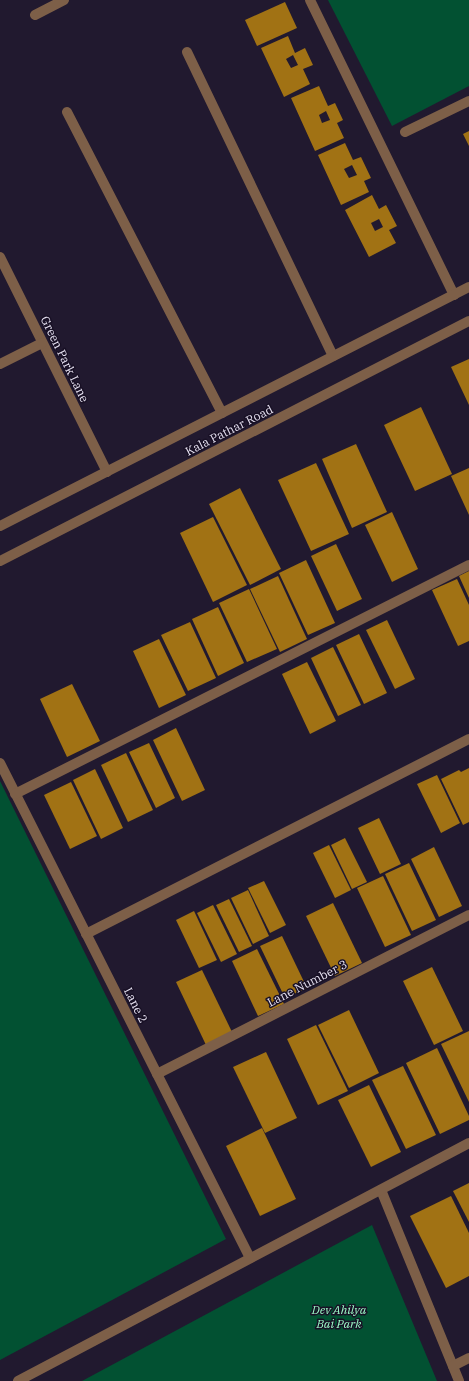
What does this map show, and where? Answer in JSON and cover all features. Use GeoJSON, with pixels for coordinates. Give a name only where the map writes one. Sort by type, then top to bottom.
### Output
{"type":"FeatureCollection","features":[{"type":"Feature","properties":{"kind":"street"},"geometry":{"type":"LineString","coordinates":[[35,15],[64,0]]}},
{"type":"Feature","properties":{"kind":"street"},"geometry":{"type":"LineString","coordinates":[[310,0],[454,295]]}},
{"type":"Feature","properties":{"kind":"street"},"geometry":{"type":"LineString","coordinates":[[187,52],[333,356]]}},
{"type":"Feature","properties":{"kind":"street"},"geometry":{"type":"LineString","coordinates":[[405,132],[469,101]]}},
{"type":"Feature","properties":{"kind":"street"},"geometry":{"type":"LineString","coordinates":[[67,112],[222,413]]}},
{"type":"Feature","properties":{"kind":"street","name":"Green Park Lane"},"geometry":{"type":"LineString","coordinates":[[0,257],[106,472]]}},
{"type":"Feature","properties":{"kind":"street","name":"Kala Pathar Road"},"geometry":{"type":"LineString","coordinates":[[0,526],[469,287]]}},
{"type":"Feature","properties":{"kind":"street","name":"Kala Pathar Road"},"geometry":{"type":"LineString","coordinates":[[0,561],[469,321]]}},
{"type":"Feature","properties":{"kind":"street"},"geometry":{"type":"LineString","coordinates":[[0,364],[42,343]]}},
{"type":"Feature","properties":{"kind":"street"},"geometry":{"type":"LineString","coordinates":[[15,794],[469,564]]}},
{"type":"Feature","properties":{"kind":"street"},"geometry":{"type":"LineString","coordinates":[[86,934],[469,739]]}},
{"type":"Feature","properties":{"kind":"street","name":"Lane 2"},"geometry":{"type":"LineString","coordinates":[[0,763],[250,1258]]}},
{"type":"Feature","properties":{"kind":"street","name":"Lane Number 3"},"geometry":{"type":"LineString","coordinates":[[157,1074],[469,915]]}},
{"type":"Feature","properties":{"kind":"street"},"geometry":{"type":"LineString","coordinates":[[18,1381],[469,1143]]}},
{"type":"Feature","properties":{"kind":"street"},"geometry":{"type":"LineString","coordinates":[[381,1190],[459,1381]]}},
{"type":"Feature","properties":{"kind":"street"},"geometry":{"type":"LineString","coordinates":[[452,1366],[469,1358]]}},
{"type":"Feature","properties":{"kind":"green space"},"geometry":{"type":"Polygon","coordinates":[[[328,0],[469,0],[469,86],[392,126],[328,0]]]}},
{"type":"Feature","properties":{"kind":"green space"},"geometry":{"type":"Polygon","coordinates":[[[0,781],[226,1239],[0,1360],[0,781]]]}},
{"type":"Feature","properties":{"kind":"green space","name":"Dev Ahilya Bai Park"},"geometry":{"type":"Polygon","coordinates":[[[372,1225],[437,1381],[82,1381],[372,1225]]]}},
{"type":"Feature","properties":{"kind":"building"},"geometry":{"type":"Polygon","coordinates":[[[285,2],[297,28],[257,46],[245,20],[285,2]]]}},
{"type":"Feature","properties":{"kind":"building"},"geometry":{"type":"Polygon","coordinates":[[[288,36],[295,53],[305,48],[313,65],[303,69],[310,84],[284,97],[261,48],[288,36]],[[293,55],[286,59],[291,68],[298,65],[293,55]]]}},
{"type":"Feature","properties":{"kind":"building"},"geometry":{"type":"Polygon","coordinates":[[[319,86],[328,106],[335,103],[343,120],[337,123],[344,138],[315,151],[291,98],[319,86]],[[326,111],[319,115],[322,123],[330,120],[326,111]]]}},
{"type":"Feature","properties":{"kind":"building"},"geometry":{"type":"Polygon","coordinates":[[[469,131],[469,146],[463,134],[469,131]]]}},
{"type":"Feature","properties":{"kind":"building"},"geometry":{"type":"Polygon","coordinates":[[[345,143],[353,160],[361,157],[371,178],[364,181],[369,192],[341,205],[318,155],[345,143]],[[352,165],[344,169],[349,178],[357,175],[352,165]]]}},
{"type":"Feature","properties":{"kind":"building"},"geometry":{"type":"Polygon","coordinates":[[[372,195],[379,209],[386,205],[397,226],[389,230],[396,243],[369,257],[345,210],[372,195]],[[379,219],[371,223],[375,231],[383,227],[379,219]]]}},
{"type":"Feature","properties":{"kind":"building"},"geometry":{"type":"Polygon","coordinates":[[[469,359],[469,405],[451,367],[469,359]]]}},
{"type":"Feature","properties":{"kind":"building"},"geometry":{"type":"Polygon","coordinates":[[[421,407],[452,474],[415,491],[384,425],[421,407]]]}},
{"type":"Feature","properties":{"kind":"building"},"geometry":{"type":"Polygon","coordinates":[[[356,444],[387,512],[352,528],[322,459],[356,444]]]}},
{"type":"Feature","properties":{"kind":"building"},"geometry":{"type":"Polygon","coordinates":[[[316,463],[349,534],[311,551],[278,480],[316,463]]]}},
{"type":"Feature","properties":{"kind":"building"},"geometry":{"type":"Polygon","coordinates":[[[469,468],[469,515],[451,476],[469,468]]]}},
{"type":"Feature","properties":{"kind":"building"},"geometry":{"type":"Polygon","coordinates":[[[240,488],[281,569],[250,585],[209,504],[240,488]]]}},
{"type":"Feature","properties":{"kind":"building"},"geometry":{"type":"Polygon","coordinates":[[[392,512],[418,569],[392,582],[365,525],[392,512]]]}},
{"type":"Feature","properties":{"kind":"building"},"geometry":{"type":"Polygon","coordinates":[[[213,517],[247,585],[213,602],[180,533],[213,517]]]}},
{"type":"Feature","properties":{"kind":"building"},"geometry":{"type":"Polygon","coordinates":[[[336,544],[362,599],[337,611],[311,556],[336,544]]]}},
{"type":"Feature","properties":{"kind":"building"},"geometry":{"type":"Polygon","coordinates":[[[306,560],[335,623],[308,635],[279,573],[306,560]]]}},
{"type":"Feature","properties":{"kind":"building"},"geometry":{"type":"Polygon","coordinates":[[[469,571],[469,598],[459,576],[469,571]]]}},
{"type":"Feature","properties":{"kind":"building"},"geometry":{"type":"Polygon","coordinates":[[[278,576],[307,639],[280,652],[250,589],[278,576]]]}},
{"type":"Feature","properties":{"kind":"building"},"geometry":{"type":"Polygon","coordinates":[[[457,579],[469,605],[469,641],[458,646],[432,590],[457,579]]]}},
{"type":"Feature","properties":{"kind":"building"},"geometry":{"type":"Polygon","coordinates":[[[249,589],[277,649],[247,662],[219,603],[249,589]]]}},
{"type":"Feature","properties":{"kind":"building"},"geometry":{"type":"Polygon","coordinates":[[[218,607],[244,663],[218,676],[192,619],[218,607]]]}},
{"type":"Feature","properties":{"kind":"building"},"geometry":{"type":"Polygon","coordinates":[[[387,620],[415,679],[395,689],[366,630],[387,620]]]}},
{"type":"Feature","properties":{"kind":"building"},"geometry":{"type":"Polygon","coordinates":[[[190,622],[216,678],[188,691],[161,635],[190,622]]]}},
{"type":"Feature","properties":{"kind":"building"},"geometry":{"type":"Polygon","coordinates":[[[359,634],[387,693],[364,704],[336,645],[359,634]]]}},
{"type":"Feature","properties":{"kind":"building"},"geometry":{"type":"Polygon","coordinates":[[[159,639],[186,695],[159,708],[133,651],[159,639]]]}},
{"type":"Feature","properties":{"kind":"building"},"geometry":{"type":"Polygon","coordinates":[[[333,647],[361,705],[338,716],[311,658],[333,647]]]}},
{"type":"Feature","properties":{"kind":"building"},"geometry":{"type":"Polygon","coordinates":[[[307,662],[336,721],[310,734],[282,674],[307,662]]]}},
{"type":"Feature","properties":{"kind":"building"},"geometry":{"type":"Polygon","coordinates":[[[72,684],[100,741],[67,757],[40,699],[72,684]]]}},
{"type":"Feature","properties":{"kind":"building"},"geometry":{"type":"Polygon","coordinates":[[[176,728],[205,790],[182,801],[153,740],[176,728]]]}},
{"type":"Feature","properties":{"kind":"building"},"geometry":{"type":"Polygon","coordinates":[[[149,743],[175,798],[156,808],[129,752],[149,743]]]}},
{"type":"Feature","properties":{"kind":"building"},"geometry":{"type":"Polygon","coordinates":[[[126,753],[153,810],[128,822],[101,765],[126,753]]]}},
{"type":"Feature","properties":{"kind":"building"},"geometry":{"type":"Polygon","coordinates":[[[469,768],[469,822],[463,825],[441,779],[459,770],[461,772],[469,768]]]}},
{"type":"Feature","properties":{"kind":"building"},"geometry":{"type":"Polygon","coordinates":[[[95,769],[123,828],[101,839],[73,780],[95,769]]]}},
{"type":"Feature","properties":{"kind":"building"},"geometry":{"type":"Polygon","coordinates":[[[437,775],[460,823],[441,833],[417,784],[437,775]]]}},
{"type":"Feature","properties":{"kind":"building"},"geometry":{"type":"Polygon","coordinates":[[[71,782],[97,836],[70,849],[44,795],[71,782]]]}},
{"type":"Feature","properties":{"kind":"building"},"geometry":{"type":"Polygon","coordinates":[[[379,818],[401,864],[380,874],[358,828],[379,818]]]}},
{"type":"Feature","properties":{"kind":"building"},"geometry":{"type":"Polygon","coordinates":[[[345,838],[367,882],[352,889],[331,845],[345,838]]]}},
{"type":"Feature","properties":{"kind":"building"},"geometry":{"type":"Polygon","coordinates":[[[329,845],[351,890],[335,898],[313,853],[329,845]]]}},
{"type":"Feature","properties":{"kind":"building"},"geometry":{"type":"Polygon","coordinates":[[[434,847],[462,906],[439,917],[411,859],[434,847]]]}},
{"type":"Feature","properties":{"kind":"building"},"geometry":{"type":"Polygon","coordinates":[[[409,863],[436,920],[412,931],[385,874],[409,863]]]}},
{"type":"Feature","properties":{"kind":"building"},"geometry":{"type":"Polygon","coordinates":[[[383,876],[411,935],[385,947],[357,888],[383,876]]]}},
{"type":"Feature","properties":{"kind":"building"},"geometry":{"type":"Polygon","coordinates":[[[264,881],[286,925],[270,933],[248,888],[264,881]]]}},
{"type":"Feature","properties":{"kind":"building"},"geometry":{"type":"Polygon","coordinates":[[[248,890],[269,936],[253,944],[231,898],[248,890]]]}},
{"type":"Feature","properties":{"kind":"building"},"geometry":{"type":"Polygon","coordinates":[[[229,899],[252,946],[239,952],[216,905],[229,899]]]}},
{"type":"Feature","properties":{"kind":"building"},"geometry":{"type":"Polygon","coordinates":[[[333,903],[362,963],[335,976],[306,916],[333,903]]]}},
{"type":"Feature","properties":{"kind":"building"},"geometry":{"type":"Polygon","coordinates":[[[213,905],[237,954],[221,962],[197,913],[213,905]]]}},
{"type":"Feature","properties":{"kind":"building"},"geometry":{"type":"Polygon","coordinates":[[[194,911],[217,960],[199,968],[176,920],[194,911]]]}},
{"type":"Feature","properties":{"kind":"building"},"geometry":{"type":"Polygon","coordinates":[[[282,936],[307,988],[285,998],[260,946],[282,936]]]}},
{"type":"Feature","properties":{"kind":"building"},"geometry":{"type":"Polygon","coordinates":[[[257,949],[284,1004],[258,1016],[232,961],[257,949]]]}},
{"type":"Feature","properties":{"kind":"building"},"geometry":{"type":"Polygon","coordinates":[[[432,967],[463,1031],[434,1045],[403,981],[432,967]]]}},
{"type":"Feature","properties":{"kind":"building"},"geometry":{"type":"Polygon","coordinates":[[[202,970],[232,1032],[206,1045],[176,982],[202,970]]]}},
{"type":"Feature","properties":{"kind":"building"},"geometry":{"type":"Polygon","coordinates":[[[349,1010],[379,1073],[349,1088],[318,1025],[349,1010]]]}},
{"type":"Feature","properties":{"kind":"building"},"geometry":{"type":"Polygon","coordinates":[[[316,1025],[348,1091],[318,1105],[287,1039],[316,1025]]]}},
{"type":"Feature","properties":{"kind":"building"},"geometry":{"type":"Polygon","coordinates":[[[469,1031],[469,1102],[441,1044],[469,1031]]]}},
{"type":"Feature","properties":{"kind":"building"},"geometry":{"type":"Polygon","coordinates":[[[437,1048],[469,1116],[469,1120],[440,1134],[406,1063],[437,1048]]]}},
{"type":"Feature","properties":{"kind":"building"},"geometry":{"type":"Polygon","coordinates":[[[266,1052],[297,1118],[265,1133],[233,1067],[266,1052]]]}},
{"type":"Feature","properties":{"kind":"building"},"geometry":{"type":"Polygon","coordinates":[[[403,1066],[436,1135],[406,1149],[372,1080],[403,1066]]]}},
{"type":"Feature","properties":{"kind":"building"},"geometry":{"type":"Polygon","coordinates":[[[369,1085],[401,1152],[371,1167],[338,1100],[369,1085]]]}},
{"type":"Feature","properties":{"kind":"building"},"geometry":{"type":"Polygon","coordinates":[[[262,1128],[296,1199],[260,1216],[226,1146],[262,1128]]]}},
{"type":"Feature","properties":{"kind":"building"},"geometry":{"type":"Polygon","coordinates":[[[469,1183],[469,1222],[453,1191],[469,1183]]]}},
{"type":"Feature","properties":{"kind":"building"},"geometry":{"type":"Polygon","coordinates":[[[451,1196],[469,1233],[469,1276],[446,1288],[410,1216],[451,1196]]]}}]}
